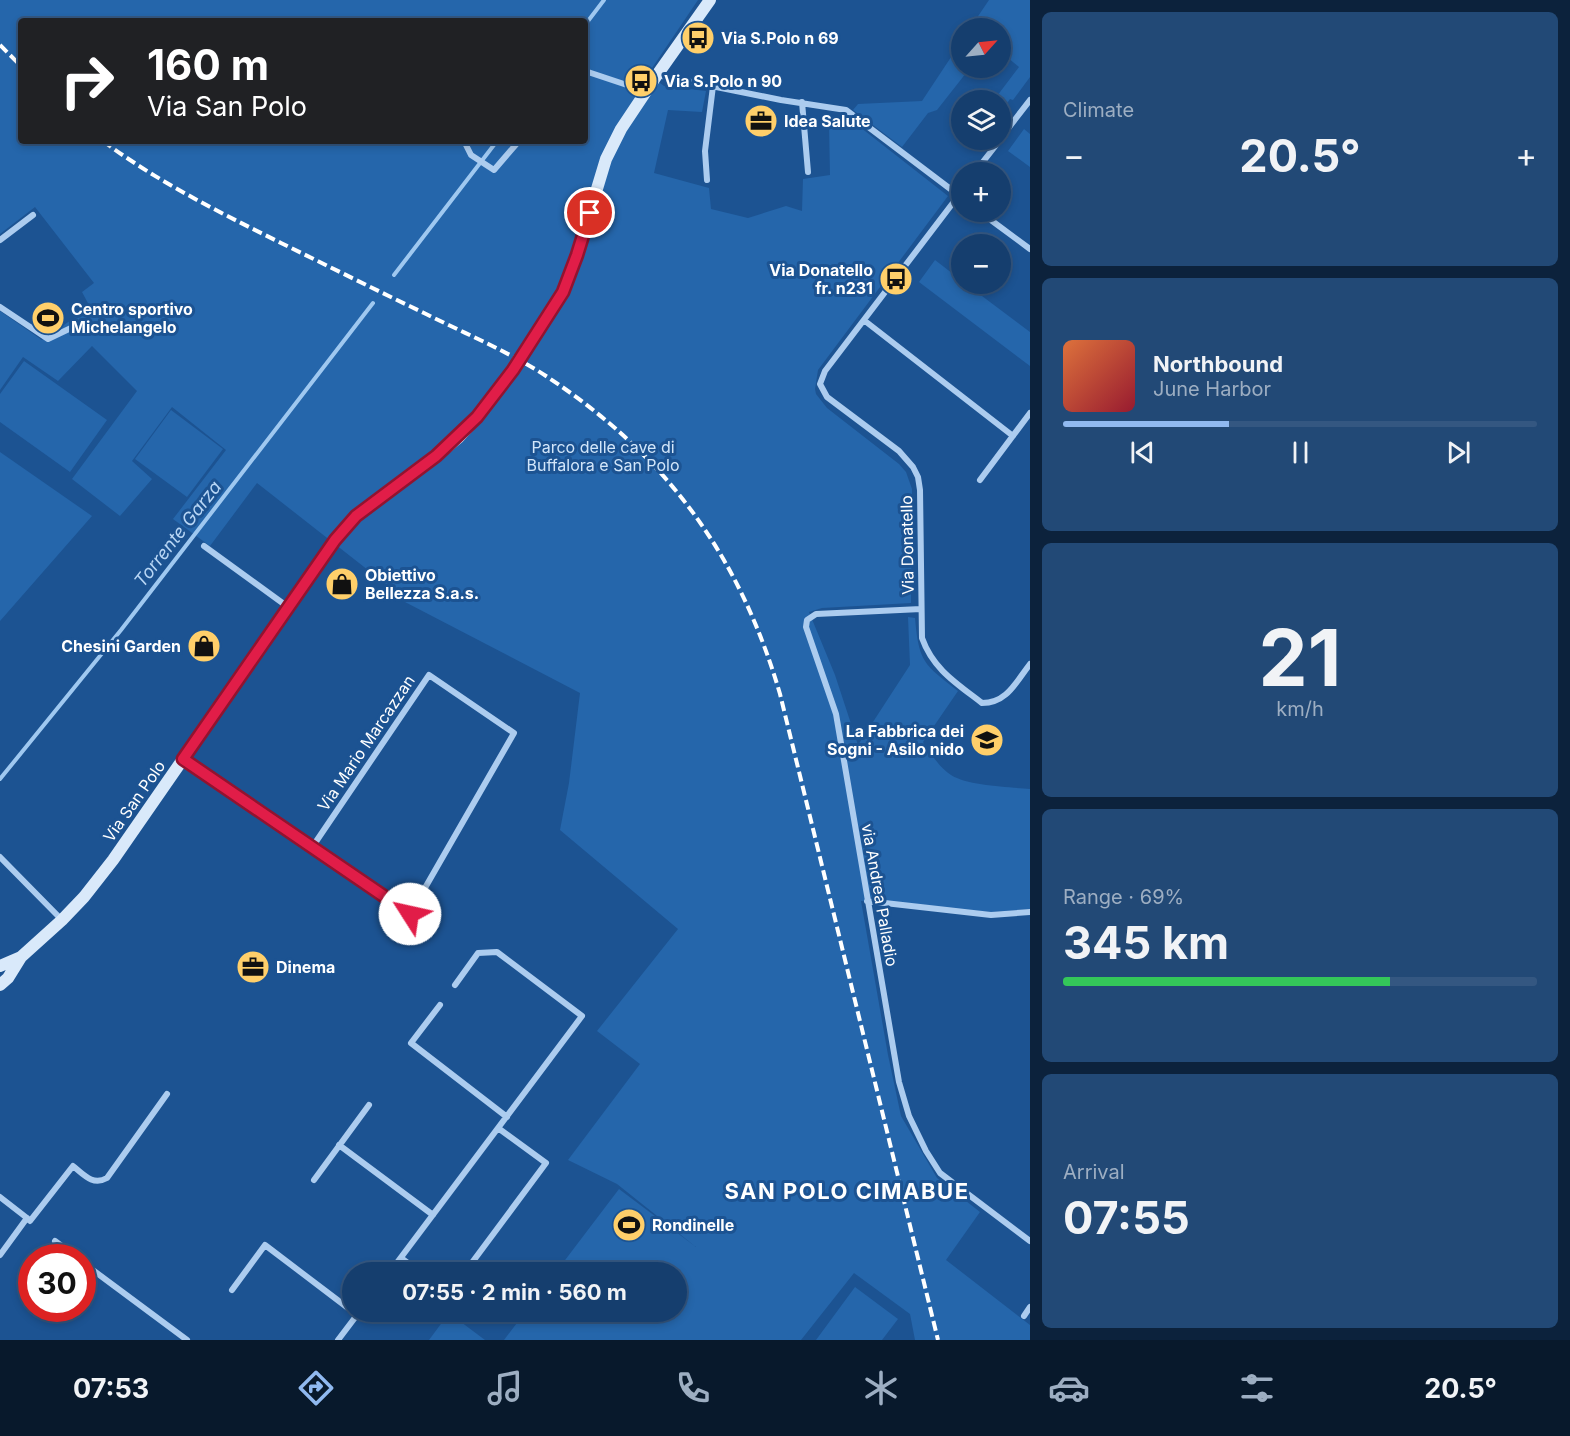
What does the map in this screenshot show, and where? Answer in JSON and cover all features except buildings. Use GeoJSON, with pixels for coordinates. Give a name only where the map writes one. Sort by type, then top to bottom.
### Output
{"type":"FeatureCollection","features":[{"type":"Feature","properties":{"kind":"main road","name":"Via San Polo"},"geometry":{"type":"LineString","coordinates":[[0,985],[8,978],[21,957],[84,897],[113,860],[335,540],[356,516],[459,437],[513,370],[563,292],[577,255],[606,159],[621,129],[710,0]]}},
{"type":"Feature","properties":{"kind":"main road","name":"Via San Polo"},"geometry":{"type":"LineString","coordinates":[[0,966],[21,957]]}},
{"type":"Feature","properties":{"kind":"street"},"geometry":{"type":"LineString","coordinates":[[588,72],[646,92]]}},
{"type":"Feature","properties":{"kind":"street"},"geometry":{"type":"LineString","coordinates":[[657,75],[781,100],[846,110],[951,187]]}},
{"type":"Feature","properties":{"kind":"street"},"geometry":{"type":"LineString","coordinates":[[707,180],[705,150],[713,86]]}},
{"type":"Feature","properties":{"kind":"street"},"geometry":{"type":"LineString","coordinates":[[1011,125],[1030,100]]}},
{"type":"Feature","properties":{"kind":"street"},"geometry":{"type":"LineString","coordinates":[[802,102],[808,172]]}},
{"type":"Feature","properties":{"kind":"street"},"geometry":{"type":"LineString","coordinates":[[466,144],[471,155],[494,170],[516,144]]}},
{"type":"Feature","properties":{"kind":"street"},"geometry":{"type":"LineString","coordinates":[[983,162],[992,150]]}},
{"type":"Feature","properties":{"kind":"street","name":"Via Donatello"},"geometry":{"type":"LineString","coordinates":[[951,206],[825,371],[820,384],[827,397],[899,451],[913,467],[918,477],[922,638],[936,666],[982,703],[995,703],[1007,693],[1030,664]]}},
{"type":"Feature","properties":{"kind":"street"},"geometry":{"type":"LineString","coordinates":[[0,240],[33,215]]}},
{"type":"Feature","properties":{"kind":"street"},"geometry":{"type":"LineString","coordinates":[[994,222],[1030,249]]}},
{"type":"Feature","properties":{"kind":"street"},"geometry":{"type":"LineString","coordinates":[[0,307],[48,339],[71,328]]}},
{"type":"Feature","properties":{"kind":"street"},"geometry":{"type":"LineString","coordinates":[[865,321],[1013,436]]}},
{"type":"Feature","properties":{"kind":"street"},"geometry":{"type":"LineString","coordinates":[[980,480],[1030,413]]}},
{"type":"Feature","properties":{"kind":"street"},"geometry":{"type":"LineString","coordinates":[[204,546],[288,607]]}},
{"type":"Feature","properties":{"kind":"street","name":"via Andrea Palladio"},"geometry":{"type":"LineString","coordinates":[[921,609],[816,614],[807,620],[806,627],[836,714],[899,1082],[909,1116],[940,1173],[1030,1241]]}},
{"type":"Feature","properties":{"kind":"street","name":"Via Mario Marcazzan"},"geometry":{"type":"LineString","coordinates":[[429,675],[514,733],[410,914],[313,846],[429,675]]}},
{"type":"Feature","properties":{"kind":"street"},"geometry":{"type":"LineString","coordinates":[[183,759],[313,846]]}},
{"type":"Feature","properties":{"kind":"street"},"geometry":{"type":"LineString","coordinates":[[0,857],[62,920]]}},
{"type":"Feature","properties":{"kind":"street","name":"via Andrea Palladio"},"geometry":{"type":"LineString","coordinates":[[867,901],[991,915],[1030,912]]}},
{"type":"Feature","properties":{"kind":"street"},"geometry":{"type":"LineString","coordinates":[[398,1262],[582,1016],[497,952],[478,953],[455,985]]}},
{"type":"Feature","properties":{"kind":"street"},"geometry":{"type":"LineString","coordinates":[[440,1005],[411,1043],[507,1117]]}},
{"type":"Feature","properties":{"kind":"street"},"geometry":{"type":"LineString","coordinates":[[0,1197],[30,1221],[73,1166],[93,1181],[100,1182],[107,1178],[167,1094]]}},
{"type":"Feature","properties":{"kind":"street"},"geometry":{"type":"LineString","coordinates":[[314,1180],[369,1105]]}},
{"type":"Feature","properties":{"kind":"street"},"geometry":{"type":"LineString","coordinates":[[472,1262],[546,1163],[498,1128]]}},
{"type":"Feature","properties":{"kind":"street"},"geometry":{"type":"LineString","coordinates":[[339,1145],[433,1215]]}},
{"type":"Feature","properties":{"kind":"street"},"geometry":{"type":"LineString","coordinates":[[0,1255],[27,1218]]}},
{"type":"Feature","properties":{"kind":"street"},"geometry":{"type":"LineString","coordinates":[[55,1241],[59,1244]]}},
{"type":"Feature","properties":{"kind":"street"},"geometry":{"type":"LineString","coordinates":[[232,1290],[266,1245],[342,1302]]}},
{"type":"Feature","properties":{"kind":"street"},"geometry":{"type":"LineString","coordinates":[[401,1258],[406,1262]]}},
{"type":"Feature","properties":{"kind":"street"},"geometry":{"type":"LineString","coordinates":[[96,1272],[187,1340]]}},
{"type":"Feature","properties":{"kind":"street"},"geometry":{"type":"LineString","coordinates":[[1024,1316],[1030,1307]]}},
{"type":"Feature","properties":{"kind":"street"},"geometry":{"type":"LineString","coordinates":[[338,1340],[350,1322]]}},
{"type":"Feature","properties":{"kind":"green space","name":"Parco delle cave di Buffalora e San Polo"},"geometry":{"type":"Polygon","coordinates":[[[0,0],[698,0],[648,74],[664,86],[706,91],[702,112],[668,110],[654,173],[709,188],[711,209],[748,218],[786,206],[802,211],[803,179],[830,175],[829,123],[842,113],[948,196],[818,370],[815,389],[816,394],[827,408],[899,464],[906,472],[912,489],[911,603],[822,608],[809,612],[835,675],[858,745],[910,665],[908,617],[915,618],[921,654],[925,661],[958,691],[923,742],[929,751],[943,768],[958,779],[1030,789],[1030,909],[992,912],[861,901],[901,1116],[937,1178],[980,1212],[946,1260],[1030,1325],[1030,1340],[915,1340],[910,1314],[854,1273],[801,1340],[504,1340],[518,1322],[687,1322],[687,1262],[564,1262],[619,1189],[696,1247],[617,1184],[568,1160],[640,1064],[597,1031],[678,929],[560,830],[569,783],[580,693],[405,602],[396,592],[257,483],[210,546],[173,519],[226,450],[172,407],[132,461],[152,479],[120,516],[72,479],[137,391],[92,346],[58,381],[23,357],[0,390],[0,311],[42,340],[90,307],[82,292],[94,283],[35,207],[0,234],[0,0]]]}},
{"type":"Feature","properties":{"kind":"green space"},"geometry":{"type":"Polygon","coordinates":[[[989,0],[1030,0],[1030,77],[1013,100],[1011,99],[1011,90],[1002,90],[1019,67],[1011,60],[1011,18],[977,18],[989,0]]]}},
{"type":"Feature","properties":{"kind":"green space"},"geometry":{"type":"Polygon","coordinates":[[[951,57],[951,78],[962,78],[937,110],[928,113],[902,147],[853,110],[858,104],[922,101],[951,57]]]}},
{"type":"Feature","properties":{"kind":"green space"},"geometry":{"type":"Polygon","coordinates":[[[1024,129],[1030,134],[1030,167],[1008,151],[1011,150],[1024,129]]]}},
{"type":"Feature","properties":{"kind":"green space"},"geometry":{"type":"Polygon","coordinates":[[[935,260],[951,272],[951,294],[979,294],[1030,332],[1030,366],[919,282],[935,260]]]}},
{"type":"Feature","properties":{"kind":"green space"},"geometry":{"type":"Polygon","coordinates":[[[24,361],[107,420],[70,472],[0,422],[0,394],[24,361]]]}},
{"type":"Feature","properties":{"kind":"green space"},"geometry":{"type":"Polygon","coordinates":[[[171,410],[223,449],[187,497],[135,459],[171,410]]]}},
{"type":"Feature","properties":{"kind":"green space"},"geometry":{"type":"Polygon","coordinates":[[[0,452],[92,516],[0,621],[0,452]]]}},
{"type":"Feature","properties":{"kind":"green space"},"geometry":{"type":"Polygon","coordinates":[[[855,1287],[898,1319],[882,1340],[816,1340],[855,1287]]]}},
{"type":"Feature","properties":{"kind":"green space"},"geometry":{"type":"Polygon","coordinates":[[[442,1322],[461,1322],[485,1340],[429,1340],[442,1322]]]}},
{"type":"Feature","properties":{"kind":"waterway","name":"Torrente Garza"},"geometry":{"type":"LineString","coordinates":[[588,21],[604,0]]}},
{"type":"Feature","properties":{"kind":"waterway","name":"Torrente Garza"},"geometry":{"type":"LineString","coordinates":[[394,275],[495,144]]}},
{"type":"Feature","properties":{"kind":"waterway","name":"Torrente Garza"},"geometry":{"type":"LineString","coordinates":[[0,779],[121,630],[373,303]]}},
{"type":"Feature","properties":{"kind":"railway"},"geometry":{"type":"LineString","coordinates":[[0,45],[18,63]]}},
{"type":"Feature","properties":{"kind":"railway"},"geometry":{"type":"LineString","coordinates":[[107,144],[145,170],[212,208],[488,344],[549,378],[630,441],[664,477],[694,514],[721,555],[744,598],[780,694],[938,1340]]}},
{"type":"Feature","properties":{"kind":"place","name":"Via S.Polo n 69"},"geometry":{"type":"Point","coordinates":[698,38]}},
{"type":"Feature","properties":{"kind":"place","name":"Via S.Polo n 90"},"geometry":{"type":"Point","coordinates":[641,81]}},
{"type":"Feature","properties":{"kind":"place","name":"Idea Salute"},"geometry":{"type":"Point","coordinates":[761,121]}},
{"type":"Feature","properties":{"kind":"place","name":"Via Donatello fr. n231"},"geometry":{"type":"Point","coordinates":[896,279]}},
{"type":"Feature","properties":{"kind":"place","name":"Centro sportivo Michelangelo"},"geometry":{"type":"Point","coordinates":[48,318]}},
{"type":"Feature","properties":{"kind":"place","name":"Obiettivo Bellezza S.a.s."},"geometry":{"type":"Point","coordinates":[342,584]}},
{"type":"Feature","properties":{"kind":"place","name":"Chesini Garden"},"geometry":{"type":"Point","coordinates":[204,646]}},
{"type":"Feature","properties":{"kind":"place","name":"La Fabbrica dei Sogni - Asilo nido"},"geometry":{"type":"Point","coordinates":[987,740]}},
{"type":"Feature","properties":{"kind":"place","name":"Dinema"},"geometry":{"type":"Point","coordinates":[253,967]}},
{"type":"Feature","properties":{"kind":"place","name":"Rondinelle"},"geometry":{"type":"Point","coordinates":[629,1225]}},
{"type":"Feature","properties":{"kind":"district","name":"SAN POLO CIMABUE"},"geometry":{"type":"Point","coordinates":[847,1191]}},
{"type":"Feature","properties":{"kind":"route"},"geometry":{"type":"LineString","coordinates":[[410,914],[183,759],[335,540],[356,516],[459,437],[513,370],[563,292],[590,213]]}}]}
